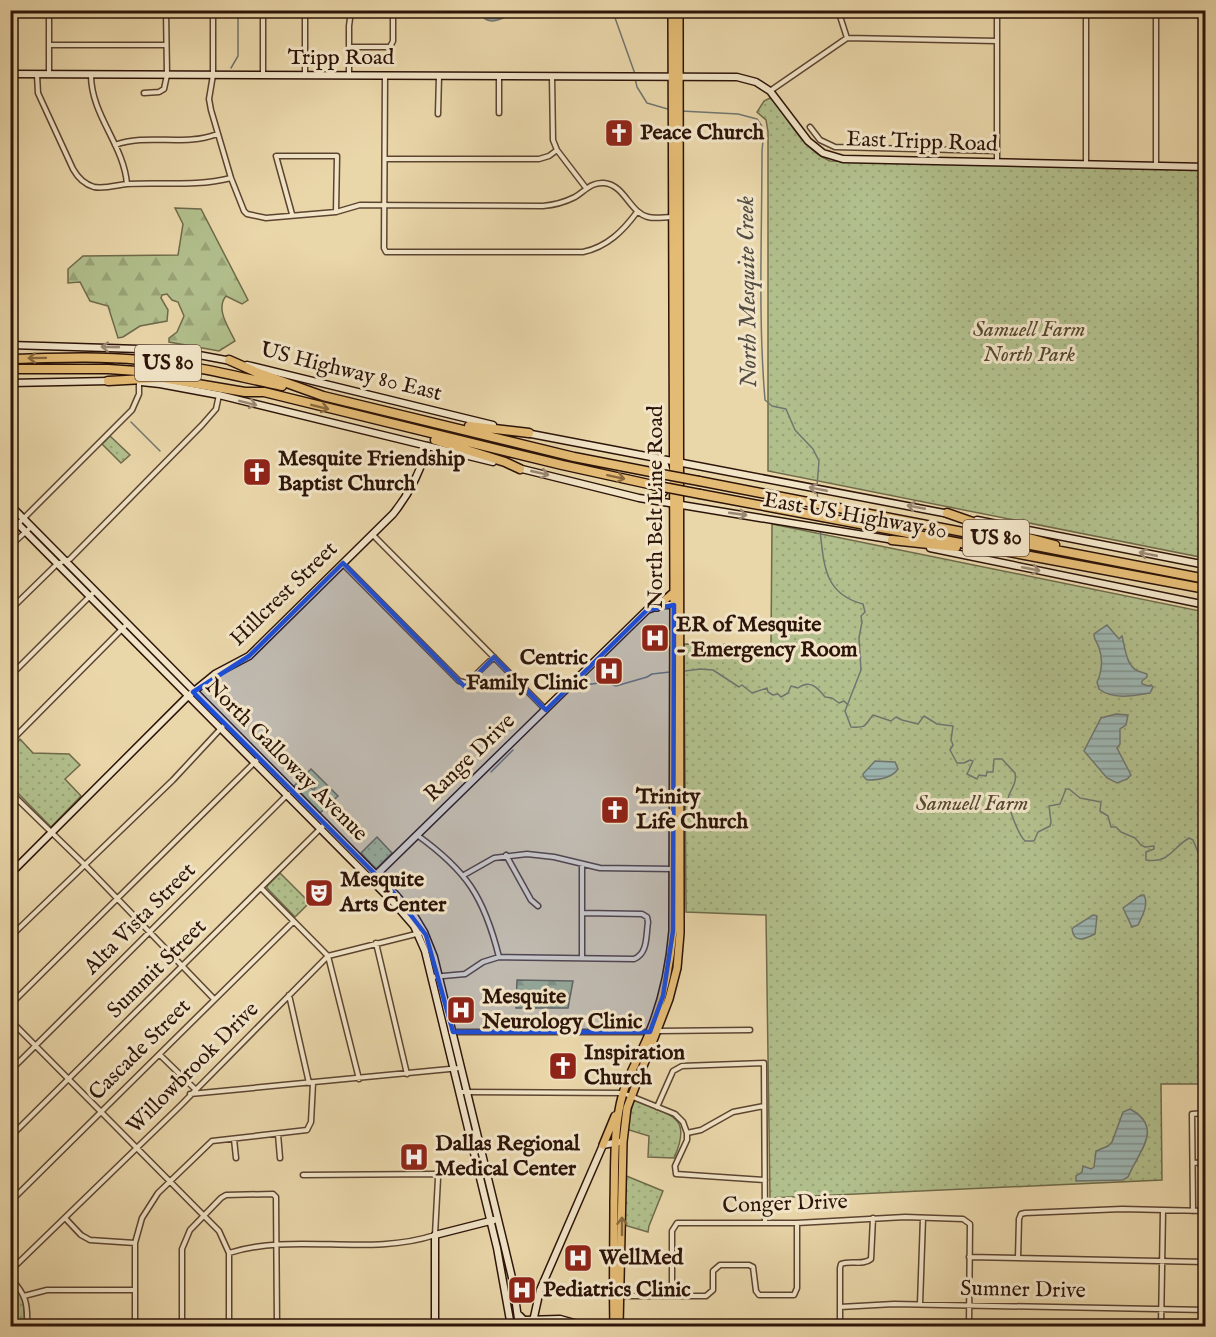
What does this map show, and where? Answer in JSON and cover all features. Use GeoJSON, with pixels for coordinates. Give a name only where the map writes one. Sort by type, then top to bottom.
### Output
{"type":"FeatureCollection","features":[{"type":"Feature","properties":{"kind":"highway","name":"US 80"},"geometry":{"type":"LineString","coordinates":[[10,358],[105,358],[175,364],[435,422],[574,457],[1206,579]]}},
{"type":"Feature","properties":{"kind":"highway"},"geometry":{"type":"LineString","coordinates":[[229,360],[323,396]]}},
{"type":"Feature","properties":{"kind":"highway","name":"US 80"},"geometry":{"type":"LineString","coordinates":[[10,369],[108,369],[195,377],[653,485],[1206,589]]}},
{"type":"Feature","properties":{"kind":"highway"},"geometry":{"type":"LineString","coordinates":[[108,381],[162,378],[245,392],[264,392]]}},
{"type":"Feature","properties":{"kind":"highway"},"geometry":{"type":"LineString","coordinates":[[435,422],[529,433]]}},
{"type":"Feature","properties":{"kind":"highway"},"geometry":{"type":"LineString","coordinates":[[395,425],[520,469]]}},
{"type":"Feature","properties":{"kind":"highway"},"geometry":{"type":"LineString","coordinates":[[947,513],[987,527],[1151,569]]}},
{"type":"Feature","properties":{"kind":"highway"},"geometry":{"type":"LineString","coordinates":[[892,540],[970,548],[1050,562],[1066,562]]}},
{"type":"Feature","properties":{"kind":"main road","name":"North Belt Line Road"},"geometry":{"type":"LineString","coordinates":[[621,1103],[627,1094],[637,1058],[654,1032],[663,996],[670,967],[678,868],[678,284],[672,99],[668,77],[672,10]]}},
{"type":"Feature","properties":{"kind":"main road","name":"North Belt Line Road"},"geometry":{"type":"LineString","coordinates":[[676,217],[680,116],[679,10]]}},
{"type":"Feature","properties":{"kind":"main road","name":"Tripp Road"},"geometry":{"type":"LineString","coordinates":[[10,74],[668,77]]}},
{"type":"Feature","properties":{"kind":"main road","name":"East Tripp Road"},"geometry":{"type":"LineString","coordinates":[[668,77],[745,78],[756,82],[770,91],[808,141],[830,156],[855,159],[1206,167]]}},
{"type":"Feature","properties":{"kind":"main road","name":"US Highway 80 East"},"geometry":{"type":"LineString","coordinates":[[10,345],[172,350],[229,360],[376,395],[467,420],[677,461]]}},
{"type":"Feature","properties":{"kind":"main road"},"geometry":{"type":"LineString","coordinates":[[10,383],[108,381],[160,384],[219,396],[639,498],[677,505]]}},
{"type":"Feature","properties":{"kind":"main road","name":"Hillcrest Street"},"geometry":{"type":"LineString","coordinates":[[10,874],[191,694],[216,674],[249,656],[325,585],[343,563],[393,514],[412,488],[422,467],[428,446]]}},
{"type":"Feature","properties":{"kind":"main road"},"geometry":{"type":"LineString","coordinates":[[639,498],[655,498],[662,495],[665,490],[667,481],[665,465],[652,456]]}},
{"type":"Feature","properties":{"kind":"main road","name":"East US Highway 80"},"geometry":{"type":"LineString","coordinates":[[677,461],[1206,565]]}},
{"type":"Feature","properties":{"kind":"main road","name":"East US Highway 80"},"geometry":{"type":"LineString","coordinates":[[677,505],[892,540],[1206,604]]}},
{"type":"Feature","properties":{"kind":"main road","name":"North Galloway Avenue"},"geometry":{"type":"LineString","coordinates":[[10,506],[57,564],[92,593]]}},
{"type":"Feature","properties":{"kind":"main road","name":"North Galloway Avenue"},"geometry":{"type":"LineString","coordinates":[[10,516],[21,521]]}},
{"type":"Feature","properties":{"kind":"main road","name":"North Galloway Avenue"},"geometry":{"type":"LineString","coordinates":[[28,529],[65,562],[156,659],[225,726],[320,829],[403,902],[421,932],[453,1032],[462,1092],[492,1201],[496,1246],[511,1326]]}},
{"type":"Feature","properties":{"kind":"main road","name":"North Belt Line Road"},"geometry":{"type":"LineString","coordinates":[[677,558],[674,592],[677,605]]}},
{"type":"Feature","properties":{"kind":"main road"},"geometry":{"type":"LineString","coordinates":[[657,607],[674,592]]}},
{"type":"Feature","properties":{"kind":"main road","name":"Range Drive"},"geometry":{"type":"LineString","coordinates":[[373,878],[647,610],[677,605]]}},
{"type":"Feature","properties":{"kind":"main road","name":"North Galloway Avenue"},"geometry":{"type":"LineString","coordinates":[[289,793],[326,823],[373,878]]}},
{"type":"Feature","properties":{"kind":"main road","name":"North Galloway Avenue"},"geometry":{"type":"LineString","coordinates":[[435,976],[445,1034],[457,1069]]}},
{"type":"Feature","properties":{"kind":"main road"},"geometry":{"type":"LineString","coordinates":[[619,1142],[627,1108],[627,1094]]}},
{"type":"Feature","properties":{"kind":"main road"},"geometry":{"type":"LineString","coordinates":[[614,1326],[617,1296],[621,1103]]}},
{"type":"Feature","properties":{"kind":"main road"},"geometry":{"type":"LineString","coordinates":[[532,1324],[540,1290],[621,1103]]}},
{"type":"Feature","properties":{"kind":"main road","name":"North Galloway Avenue"},"geometry":{"type":"LineString","coordinates":[[467,1112],[483,1193],[508,1259],[519,1326]]}},
{"type":"Feature","properties":{"kind":"main road"},"geometry":{"type":"LineString","coordinates":[[603,1145],[619,1142]]}},
{"type":"Feature","properties":{"kind":"main road"},"geometry":{"type":"LineString","coordinates":[[483,1193],[487,1199],[492,1201]]}},
{"type":"Feature","properties":{"kind":"main road"},"geometry":{"type":"LineString","coordinates":[[435,1326],[435,1235],[494,1220]]}},
{"type":"Feature","properties":{"kind":"main road"},"geometry":{"type":"LineString","coordinates":[[496,1246],[502,1259],[508,1259]]}},
{"type":"Feature","properties":{"kind":"main road"},"geometry":{"type":"LineString","coordinates":[[504,1283],[513,1282]]}},
{"type":"Feature","properties":{"kind":"main road"},"geometry":{"type":"LineString","coordinates":[[617,1296],[620,1326]]}},
{"type":"Feature","properties":{"kind":"main road"},"geometry":{"type":"LineString","coordinates":[[517,1310],[521,1318],[532,1324]]}},
{"type":"Feature","properties":{"kind":"main road"},"geometry":{"type":"LineString","coordinates":[[527,1326],[567,1320],[585,1326]]}},
{"type":"Feature","properties":{"kind":"street"},"geometry":{"type":"LineString","coordinates":[[49,75],[50,10]]}},
{"type":"Feature","properties":{"kind":"street"},"geometry":{"type":"LineString","coordinates":[[144,93],[163,91],[167,75],[166,10]]}},
{"type":"Feature","properties":{"kind":"street"},"geometry":{"type":"LineString","coordinates":[[213,10],[213,75],[209,99],[231,178],[237,196],[247,214],[266,218],[336,212],[360,205],[543,206],[566,201],[596,183],[610,184],[619,190],[637,211],[647,217],[676,217]]}},
{"type":"Feature","properties":{"kind":"street"},"geometry":{"type":"LineString","coordinates":[[263,10],[263,76]]}},
{"type":"Feature","properties":{"kind":"street"},"geometry":{"type":"LineString","coordinates":[[286,10],[464,13]]}},
{"type":"Feature","properties":{"kind":"street"},"geometry":{"type":"LineString","coordinates":[[838,10],[847,38]]}},
{"type":"Feature","properties":{"kind":"street"},"geometry":{"type":"LineString","coordinates":[[997,10],[997,162]]}},
{"type":"Feature","properties":{"kind":"street"},"geometry":{"type":"LineString","coordinates":[[1086,10],[1086,165]]}},
{"type":"Feature","properties":{"kind":"street"},"geometry":{"type":"LineString","coordinates":[[1156,10],[1156,166]]}},
{"type":"Feature","properties":{"kind":"street"},"geometry":{"type":"LineString","coordinates":[[349,75],[351,11]]}},
{"type":"Feature","properties":{"kind":"street"},"geometry":{"type":"LineString","coordinates":[[305,12],[305,75]]}},
{"type":"Feature","properties":{"kind":"street"},"geometry":{"type":"LineString","coordinates":[[350,47],[390,47],[393,41],[393,12]]}},
{"type":"Feature","properties":{"kind":"street"},"geometry":{"type":"LineString","coordinates":[[770,91],[847,38],[997,40]]}},
{"type":"Feature","properties":{"kind":"street"},"geometry":{"type":"LineString","coordinates":[[49,45],[166,45]]}},
{"type":"Feature","properties":{"kind":"street"},"geometry":{"type":"LineString","coordinates":[[37,75],[38,93],[73,169],[81,180],[100,187],[127,184],[201,184],[231,178]]}},
{"type":"Feature","properties":{"kind":"street"},"geometry":{"type":"LineString","coordinates":[[91,75],[94,99],[125,167],[127,184]]}},
{"type":"Feature","properties":{"kind":"street"},"geometry":{"type":"LineString","coordinates":[[385,75],[384,248],[386,252],[583,252],[603,246],[620,233],[637,211]]}},
{"type":"Feature","properties":{"kind":"street"},"geometry":{"type":"LineString","coordinates":[[438,114],[439,75]]}},
{"type":"Feature","properties":{"kind":"street"},"geometry":{"type":"LineString","coordinates":[[499,76],[499,113]]}},
{"type":"Feature","properties":{"kind":"street"},"geometry":{"type":"LineString","coordinates":[[552,76],[552,130],[557,150],[586,188]]}},
{"type":"Feature","properties":{"kind":"street"},"geometry":{"type":"LineString","coordinates":[[810,127],[820,140],[835,147],[997,151]]}},
{"type":"Feature","properties":{"kind":"street"},"geometry":{"type":"LineString","coordinates":[[115,145],[134,140],[196,140],[218,134]]}},
{"type":"Feature","properties":{"kind":"street"},"geometry":{"type":"LineString","coordinates":[[385,159],[539,159],[557,150]]}},
{"type":"Feature","properties":{"kind":"street"},"geometry":{"type":"LineString","coordinates":[[292,214],[276,156],[337,156],[336,212]]}},
{"type":"Feature","properties":{"kind":"street"},"geometry":{"type":"LineString","coordinates":[[21,521],[132,410],[139,394],[139,382]]}},
{"type":"Feature","properties":{"kind":"street"},"geometry":{"type":"LineString","coordinates":[[10,610],[57,564],[65,562],[207,421],[216,409],[219,396]]}},
{"type":"Feature","properties":{"kind":"street"},"geometry":{"type":"LineString","coordinates":[[10,546],[28,529]]}},
{"type":"Feature","properties":{"kind":"street"},"geometry":{"type":"LineString","coordinates":[[372,534],[546,710]]}},
{"type":"Feature","properties":{"kind":"street"},"geometry":{"type":"LineString","coordinates":[[343,563],[459,681],[467,683],[494,657]]}},
{"type":"Feature","properties":{"kind":"street"},"geometry":{"type":"LineString","coordinates":[[10,676],[92,593]]}},
{"type":"Feature","properties":{"kind":"street"},"geometry":{"type":"LineString","coordinates":[[10,742],[125,627]]}},
{"type":"Feature","properties":{"kind":"street"},"geometry":{"type":"LineString","coordinates":[[10,937],[173,780],[225,726]]}},
{"type":"Feature","properties":{"kind":"street"},"geometry":{"type":"LineString","coordinates":[[10,1005],[257,760]]}},
{"type":"Feature","properties":{"kind":"street"},"geometry":{"type":"LineString","coordinates":[[10,792],[84,864],[214,999]]}},
{"type":"Feature","properties":{"kind":"street","name":"Alta Vista Street"},"geometry":{"type":"LineString","coordinates":[[10,1071],[289,793]]}},
{"type":"Feature","properties":{"kind":"street"},"geometry":{"type":"LineString","coordinates":[[10,808],[19,800]]}},
{"type":"Feature","properties":{"kind":"street","name":"Summit Street"},"geometry":{"type":"LineString","coordinates":[[10,1137],[326,823]]}},
{"type":"Feature","properties":{"kind":"street"},"geometry":{"type":"LineString","coordinates":[[417,835],[451,861],[464,875],[485,910],[499,957]]}},
{"type":"Feature","properties":{"kind":"street"},"geometry":{"type":"LineString","coordinates":[[464,875],[494,858],[506,855],[543,855],[600,868],[678,868]]}},
{"type":"Feature","properties":{"kind":"street"},"geometry":{"type":"LineString","coordinates":[[506,855],[531,900],[538,906]]}},
{"type":"Feature","properties":{"kind":"street"},"geometry":{"type":"LineString","coordinates":[[582,864],[582,957]]}},
{"type":"Feature","properties":{"kind":"street"},"geometry":{"type":"LineString","coordinates":[[261,888],[328,956],[359,1078]]}},
{"type":"Feature","properties":{"kind":"street"},"geometry":{"type":"LineString","coordinates":[[435,976],[465,974],[490,958],[638,958],[644,952],[647,917],[636,913],[582,913]]}},
{"type":"Feature","properties":{"kind":"street","name":"Cascade Street"},"geometry":{"type":"LineString","coordinates":[[10,1202],[293,922]]}},
{"type":"Feature","properties":{"kind":"street"},"geometry":{"type":"LineString","coordinates":[[328,956],[421,932]]}},
{"type":"Feature","properties":{"kind":"street"},"geometry":{"type":"LineString","coordinates":[[376,944],[407,1074]]}},
{"type":"Feature","properties":{"kind":"street","name":"Willowbrook Drive"},"geometry":{"type":"LineString","coordinates":[[10,1271],[137,1148],[328,956]]}},
{"type":"Feature","properties":{"kind":"street"},"geometry":{"type":"LineString","coordinates":[[135,1326],[135,1243],[142,1218],[151,1202],[209,1143],[301,1132],[310,1127],[313,1101],[311,1083],[289,995]]}},
{"type":"Feature","properties":{"kind":"street"},"geometry":{"type":"LineString","coordinates":[[10,1020],[219,1232],[229,1253],[229,1326]]}},
{"type":"Feature","properties":{"kind":"street"},"geometry":{"type":"LineString","coordinates":[[445,1034],[453,1032],[750,1030]]}},
{"type":"Feature","properties":{"kind":"street"},"geometry":{"type":"LineString","coordinates":[[160,1055],[195,1090]]}},
{"type":"Feature","properties":{"kind":"street"},"geometry":{"type":"LineString","coordinates":[[657,1107],[673,1071],[682,1066],[764,1063],[765,1223]]}},
{"type":"Feature","properties":{"kind":"street"},"geometry":{"type":"LineString","coordinates":[[190,1094],[457,1069]]}},
{"type":"Feature","properties":{"kind":"street"},"geometry":{"type":"LineString","coordinates":[[462,1092],[627,1094],[678,1116],[685,1125],[687,1140],[675,1166],[675,1172],[678,1174],[765,1179]]}},
{"type":"Feature","properties":{"kind":"street"},"geometry":{"type":"LineString","coordinates":[[687,1133],[701,1130],[733,1112],[764,1106]]}},
{"type":"Feature","properties":{"kind":"street"},"geometry":{"type":"LineString","coordinates":[[1193,1211],[1192,1114],[1206,1113]]}},
{"type":"Feature","properties":{"kind":"street"},"geometry":{"type":"LineString","coordinates":[[278,1134],[280,1158]]}},
{"type":"Feature","properties":{"kind":"street"},"geometry":{"type":"LineString","coordinates":[[234,1139],[236,1158]]}},
{"type":"Feature","properties":{"kind":"street"},"geometry":{"type":"LineString","coordinates":[[1193,1162],[1206,1162]]}},
{"type":"Feature","properties":{"kind":"street"},"geometry":{"type":"LineString","coordinates":[[229,1253],[265,1244],[381,1244],[420,1240],[435,1235],[437,1175],[432,1173],[303,1175]]}},
{"type":"Feature","properties":{"kind":"street"},"geometry":{"type":"LineString","coordinates":[[182,1326],[182,1249],[190,1230],[226,1195],[273,1194],[276,1197],[277,1326]]}},
{"type":"Feature","properties":{"kind":"street"},"geometry":{"type":"LineString","coordinates":[[1018,1258],[1019,1219],[1021,1214],[1025,1213],[1122,1209],[1206,1211]]}},
{"type":"Feature","properties":{"kind":"street"},"geometry":{"type":"LineString","coordinates":[[1161,1326],[1163,1211]]}},
{"type":"Feature","properties":{"kind":"street"},"geometry":{"type":"LineString","coordinates":[[64,1218],[81,1235],[90,1240],[135,1243]]}},
{"type":"Feature","properties":{"kind":"street"},"geometry":{"type":"LineString","coordinates":[[840,1326],[840,1268],[846,1262],[866,1263],[871,1259],[873,1218]]}},
{"type":"Feature","properties":{"kind":"street","name":"Conger Drive"},"geometry":{"type":"LineString","coordinates":[[672,1296],[672,1231],[677,1223],[797,1223],[873,1218],[963,1219],[968,1221],[969,1257]]}},
{"type":"Feature","properties":{"kind":"street"},"geometry":{"type":"LineString","coordinates":[[920,1304],[923,1218]]}},
{"type":"Feature","properties":{"kind":"street"},"geometry":{"type":"LineString","coordinates":[[617,1296],[710,1295],[713,1290],[714,1270],[720,1264],[753,1267],[756,1291],[759,1295],[794,1295],[797,1288],[797,1223]]}},
{"type":"Feature","properties":{"kind":"street"},"geometry":{"type":"LineString","coordinates":[[969,1326],[969,1257],[1206,1262]]}},
{"type":"Feature","properties":{"kind":"street"},"geometry":{"type":"LineString","coordinates":[[10,1277],[24,1296],[28,1307],[27,1326]]}},
{"type":"Feature","properties":{"kind":"street"},"geometry":{"type":"LineString","coordinates":[[24,1296],[47,1290],[134,1290]]}},
{"type":"Feature","properties":{"kind":"street","name":"Sumner Drive"},"geometry":{"type":"LineString","coordinates":[[840,1307],[920,1304],[1206,1310]]}},
{"type":"Feature","properties":{"kind":"highlighted area"},"geometry":{"type":"Polygon","coordinates":[[[343,563],[465,687],[494,657],[546,710],[647,610],[674,605],[673,931],[663,996],[650,1032],[453,1032],[426,935],[393,892],[193,692],[249,656],[343,563]]]}},
{"type":"Feature","properties":{"kind":"green space","name":"Samuell Farm North Park"},"geometry":{"type":"Polygon","coordinates":[[[772,97],[804,142],[830,161],[1205,168],[1205,558],[768,471],[768,132],[766,120],[757,112],[764,101],[772,97]]]}},
{"type":"Feature","properties":{"kind":"green space"},"geometry":{"type":"Polygon","coordinates":[[[175,208],[201,209],[248,300],[242,304],[226,296],[223,301],[222,313],[235,341],[219,351],[169,342],[169,338],[177,332],[184,316],[178,302],[172,300],[167,294],[162,295],[161,298],[168,310],[167,321],[140,326],[118,338],[108,306],[90,301],[80,282],[68,283],[68,269],[83,256],[178,255],[183,224],[175,208]]]}},
{"type":"Feature","properties":{"kind":"green space"},"geometry":{"type":"Polygon","coordinates":[[[110,436],[130,455],[121,463],[102,444],[110,436]]]}},
{"type":"Feature","properties":{"kind":"green space","name":"Samuell Farm"},"geometry":{"type":"Polygon","coordinates":[[[772,524],[1205,612],[1205,1084],[1161,1084],[1162,1180],[770,1198],[766,915],[686,912],[684,644],[771,645],[772,524]]]}},
{"type":"Feature","properties":{"kind":"green space"},"geometry":{"type":"Polygon","coordinates":[[[20,739],[33,753],[69,754],[80,765],[65,779],[81,796],[51,827],[11,786],[11,749],[20,739]]]}},
{"type":"Feature","properties":{"kind":"green space"},"geometry":{"type":"Polygon","coordinates":[[[311,769],[338,796],[320,813],[300,792],[308,785],[313,790],[318,785],[312,779],[299,791],[294,786],[311,769]]]}},
{"type":"Feature","properties":{"kind":"green space"},"geometry":{"type":"Polygon","coordinates":[[[377,837],[392,853],[376,869],[361,853],[377,837]]]}},
{"type":"Feature","properties":{"kind":"green space"},"geometry":{"type":"Polygon","coordinates":[[[280,873],[308,901],[295,917],[267,888],[280,873]]]}},
{"type":"Feature","properties":{"kind":"green space"},"geometry":{"type":"Polygon","coordinates":[[[517,980],[573,981],[568,1008],[516,1008],[517,980]]]}},
{"type":"Feature","properties":{"kind":"green space"},"geometry":{"type":"Polygon","coordinates":[[[634,1100],[667,1113],[679,1124],[681,1132],[674,1158],[648,1157],[649,1136],[626,1129],[634,1100]]]}},
{"type":"Feature","properties":{"kind":"green space"},"geometry":{"type":"Polygon","coordinates":[[[624,1175],[663,1191],[648,1232],[624,1225],[624,1175]]]}},
{"type":"Feature","properties":{"kind":"green space"},"geometry":{"type":"Polygon","coordinates":[[[10,1279],[23,1298],[25,1326],[11,1326],[10,1279]]]}},
{"type":"Feature","properties":{"kind":"water"},"geometry":{"type":"Polygon","coordinates":[[[482,11],[507,11],[509,16],[491,21],[481,15],[482,11]]]}},
{"type":"Feature","properties":{"kind":"water"},"geometry":{"type":"Polygon","coordinates":[[[1107,625],[1119,639],[1122,636],[1127,656],[1134,669],[1147,674],[1142,684],[1153,687],[1150,693],[1117,696],[1099,689],[1097,682],[1101,669],[1101,656],[1094,634],[1107,625]]]}},
{"type":"Feature","properties":{"kind":"water"},"geometry":{"type":"Polygon","coordinates":[[[1116,714],[1128,715],[1126,725],[1120,729],[1120,744],[1117,748],[1131,775],[1117,783],[1107,778],[1084,751],[1101,718],[1116,714]]]}},
{"type":"Feature","properties":{"kind":"water"},"geometry":{"type":"Polygon","coordinates":[[[875,761],[895,762],[898,769],[880,779],[867,780],[863,774],[875,761]]]}},
{"type":"Feature","properties":{"kind":"water"},"geometry":{"type":"Polygon","coordinates":[[[1144,895],[1146,903],[1138,925],[1132,927],[1123,908],[1144,895]]]}},
{"type":"Feature","properties":{"kind":"water"},"geometry":{"type":"Polygon","coordinates":[[[1093,915],[1097,916],[1095,934],[1084,939],[1075,937],[1072,929],[1093,915]]]}},
{"type":"Feature","properties":{"kind":"water"},"geometry":{"type":"Polygon","coordinates":[[[1130,1109],[1146,1124],[1147,1132],[1146,1141],[1128,1177],[1123,1180],[1076,1181],[1076,1176],[1082,1172],[1083,1166],[1091,1169],[1094,1167],[1096,1151],[1112,1142],[1123,1112],[1130,1109]]]}},
{"type":"Feature","properties":{"kind":"waterway"},"geometry":{"type":"LineString","coordinates":[[231,68],[238,56],[238,10]]}},
{"type":"Feature","properties":{"kind":"waterway","name":"North Mesquite Creek"},"geometry":{"type":"LineString","coordinates":[[610,10],[614,15],[635,74]]}},
{"type":"Feature","properties":{"kind":"waterway","name":"North Mesquite Creek"},"geometry":{"type":"LineString","coordinates":[[635,78],[637,87],[647,103],[671,110]]}},
{"type":"Feature","properties":{"kind":"waterway","name":"North Mesquite Creek"},"geometry":{"type":"LineString","coordinates":[[681,111],[738,114],[757,119],[764,129],[761,307],[765,400],[772,406],[786,409],[795,430],[813,449],[819,461],[817,486]]}},
{"type":"Feature","properties":{"kind":"waterway"},"geometry":{"type":"LineString","coordinates":[[131,422],[160,451]]}},
{"type":"Feature","properties":{"kind":"waterway","name":"North Mesquite Creek"},"geometry":{"type":"LineString","coordinates":[[817,491],[818,501]]}},
{"type":"Feature","properties":{"kind":"waterway","name":"North Mesquite Creek"},"geometry":{"type":"LineString","coordinates":[[820,530],[828,576],[840,593],[863,604],[865,612],[861,616],[859,638],[861,670],[845,711],[851,727],[865,726],[873,715],[891,721],[896,717],[918,724],[924,716],[937,724],[953,726],[951,740],[953,745],[950,750],[957,763],[973,761],[967,774],[977,779],[979,775],[986,776],[987,772],[993,772],[994,759],[1002,759],[1015,773],[1015,782],[1009,795],[1009,805],[1016,826],[1025,841],[1034,841],[1038,832],[1050,826],[1049,806],[1060,804],[1066,789],[1069,789],[1080,798],[1101,802],[1100,811],[1108,816],[1111,827],[1116,827],[1121,832],[1135,838],[1145,847],[1154,846],[1154,849],[1146,852],[1146,860],[1160,860],[1189,838],[1193,840],[1200,857],[1206,862]]}},
{"type":"Feature","properties":{"kind":"waterway"},"geometry":{"type":"LineString","coordinates":[[685,671],[713,670],[739,687],[742,685],[752,693],[767,688],[768,692],[781,697],[788,693],[791,686],[798,688],[806,684],[817,688],[825,697],[832,698],[839,703],[844,701],[847,704]]}},
{"type":"Feature","properties":{"kind":"waterway"},"geometry":{"type":"LineString","coordinates":[[575,690],[579,686],[605,682],[616,686],[652,674],[670,672]]}},
{"type":"Feature","properties":{"kind":"waterway"},"geometry":{"type":"LineString","coordinates":[[491,772],[513,750]]}},
{"type":"Feature","properties":{"kind":"place","name":"Peace Church"},"geometry":{"type":"Point","coordinates":[619,133]}},
{"type":"Feature","properties":{"kind":"place","name":"Mesquite Friendship Baptist Church"},"geometry":{"type":"Point","coordinates":[257,472]}},
{"type":"Feature","properties":{"kind":"place","name":"ER of Mesquite - Emergency Room"},"geometry":{"type":"Point","coordinates":[655,638]}},
{"type":"Feature","properties":{"kind":"place","name":"Centric Family Clinic"},"geometry":{"type":"Point","coordinates":[609,671]}},
{"type":"Feature","properties":{"kind":"place","name":"Trinity Life Church"},"geometry":{"type":"Point","coordinates":[615,810]}},
{"type":"Feature","properties":{"kind":"place","name":"Mesquite Arts Center"},"geometry":{"type":"Point","coordinates":[319,893]}},
{"type":"Feature","properties":{"kind":"place","name":"Mesquite Neurology Clinic"},"geometry":{"type":"Point","coordinates":[461,1010]}},
{"type":"Feature","properties":{"kind":"place","name":"Inspiration Church"},"geometry":{"type":"Point","coordinates":[563,1066]}},
{"type":"Feature","properties":{"kind":"place","name":"Dallas Regional Medical Center"},"geometry":{"type":"Point","coordinates":[414,1157]}},
{"type":"Feature","properties":{"kind":"place","name":"WellMed"},"geometry":{"type":"Point","coordinates":[578,1258]}},
{"type":"Feature","properties":{"kind":"place","name":"Pediatrics Clinic"},"geometry":{"type":"Point","coordinates":[522,1290]}}]}
